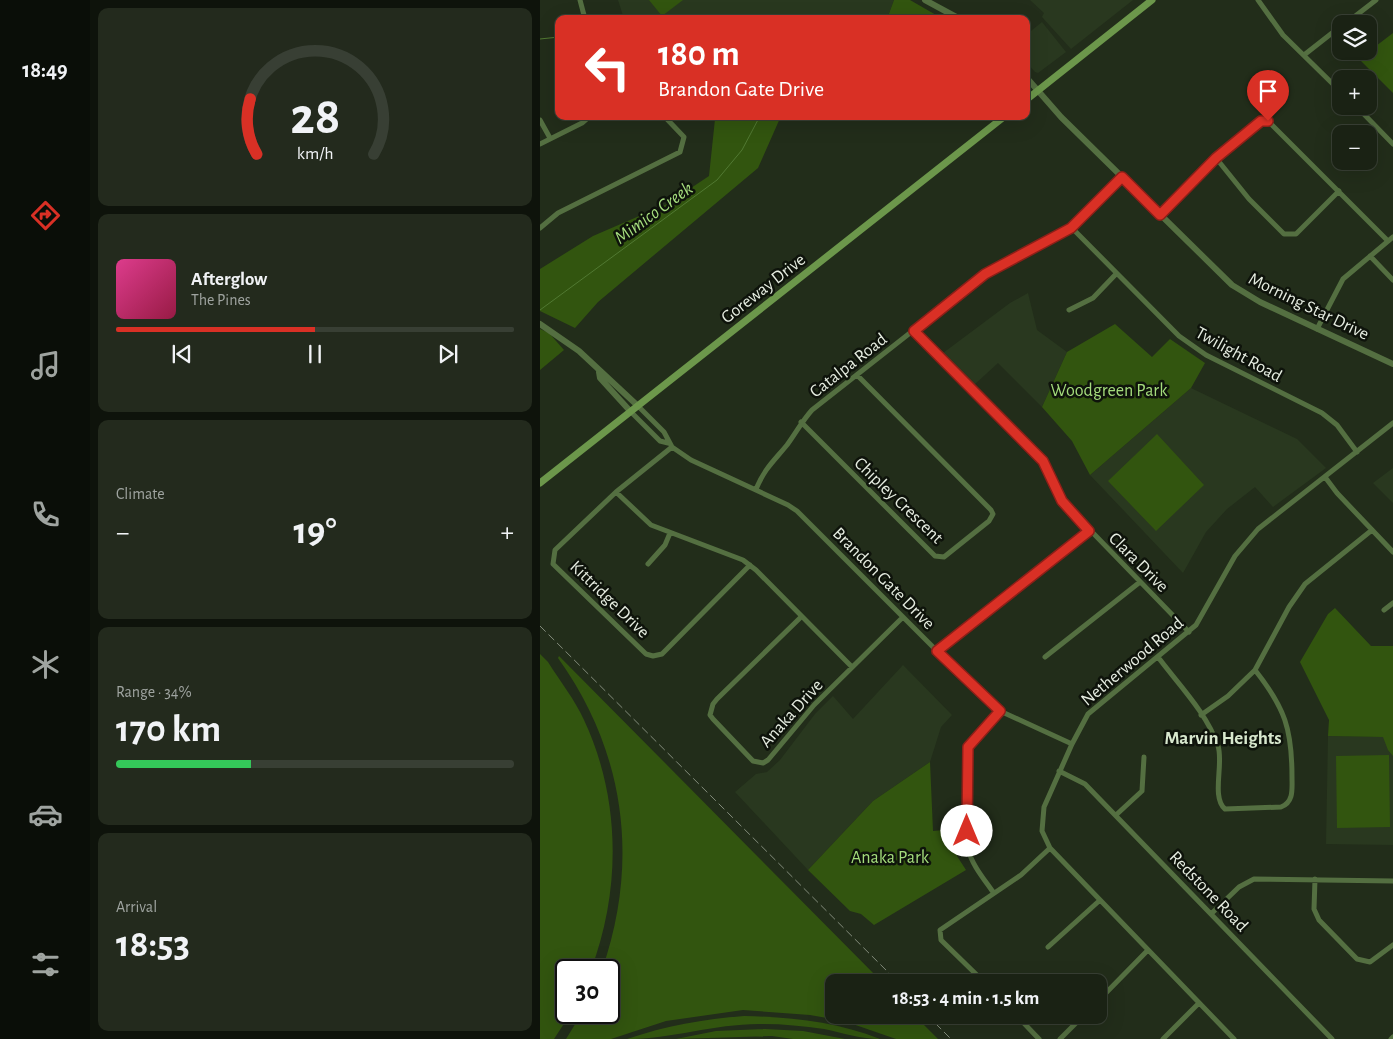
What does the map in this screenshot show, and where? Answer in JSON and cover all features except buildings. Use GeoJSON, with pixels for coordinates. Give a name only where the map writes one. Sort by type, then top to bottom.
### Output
{"type":"FeatureCollection","features":[{"type":"Feature","properties":{"kind":"main road"},"geometry":{"type":"LineString","coordinates":[[1030,97],[1152,0]]}},
{"type":"Feature","properties":{"kind":"main road","name":"Goreway Drive"},"geometry":{"type":"LineString","coordinates":[[540,483],[1000,120]]}},
{"type":"Feature","properties":{"kind":"street"},"geometry":{"type":"LineString","coordinates":[[580,0],[583,15]]}},
{"type":"Feature","properties":{"kind":"street"},"geometry":{"type":"LineString","coordinates":[[925,0],[953,15]]}},
{"type":"Feature","properties":{"kind":"street"},"geometry":{"type":"LineString","coordinates":[[1258,0],[1283,35],[1332,83]]}},
{"type":"Feature","properties":{"kind":"street"},"geometry":{"type":"LineString","coordinates":[[1357,15],[1376,0]]}},
{"type":"Feature","properties":{"kind":"street"},"geometry":{"type":"LineString","coordinates":[[1304,55],[1332,33]]}},
{"type":"Feature","properties":{"kind":"street","name":"Morning Star Drive"},"geometry":{"type":"LineString","coordinates":[[1030,83],[1232,286],[1260,302],[1393,364]]}},
{"type":"Feature","properties":{"kind":"street"},"geometry":{"type":"LineString","coordinates":[[1365,115],[1393,144]]}},
{"type":"Feature","properties":{"kind":"street"},"geometry":{"type":"LineString","coordinates":[[540,120],[550,138]]}},
{"type":"Feature","properties":{"kind":"street"},"geometry":{"type":"LineString","coordinates":[[540,144],[585,120]]}},
{"type":"Feature","properties":{"kind":"street"},"geometry":{"type":"LineString","coordinates":[[540,228],[558,213],[680,152],[684,137],[668,120]]}},
{"type":"Feature","properties":{"kind":"street"},"geometry":{"type":"LineString","coordinates":[[1160,215],[1216,158],[1261,121],[1268,121],[1388,241]]}},
{"type":"Feature","properties":{"kind":"street"},"geometry":{"type":"LineString","coordinates":[[1216,158],[1249,198],[1288,236],[1296,234],[1339,191]]}},
{"type":"Feature","properties":{"kind":"street","name":"Catalpa Road"},"geometry":{"type":"LineString","coordinates":[[756,489],[764,471],[788,443],[801,422],[812,410],[985,274],[1071,228],[1122,177]]}},
{"type":"Feature","properties":{"kind":"street","name":"Twilight Road"},"geometry":{"type":"LineString","coordinates":[[1071,228],[1178,336],[1206,356],[1322,413],[1337,425],[1357,452]]}},
{"type":"Feature","properties":{"kind":"street"},"geometry":{"type":"LineString","coordinates":[[1318,329],[1343,279],[1393,237]]}},
{"type":"Feature","properties":{"kind":"street"},"geometry":{"type":"LineString","coordinates":[[1370,256],[1393,280]]}},
{"type":"Feature","properties":{"kind":"street"},"geometry":{"type":"LineString","coordinates":[[1069,310],[1093,298],[1116,274]]}},
{"type":"Feature","properties":{"kind":"street","name":"Brandon Gate Drive"},"geometry":{"type":"LineString","coordinates":[[540,324],[579,351],[599,372],[604,373],[664,432],[670,445]]}},
{"type":"Feature","properties":{"kind":"street","name":"Clara Drive"},"geometry":{"type":"LineString","coordinates":[[914,331],[1043,461],[1062,501],[1189,632]]}},
{"type":"Feature","properties":{"kind":"street","name":"Brandon Gate Drive"},"geometry":{"type":"LineString","coordinates":[[599,372],[600,378],[660,441],[670,445],[698,464],[756,489],[797,511],[902,618],[1000,711],[1072,744]]}},
{"type":"Feature","properties":{"kind":"street","name":"Chipley Crescent"},"geometry":{"type":"LineString","coordinates":[[801,422],[935,556],[944,557],[989,521],[992,514],[991,510],[857,375]]}},
{"type":"Feature","properties":{"kind":"street","name":"Netherwood Road"},"geometry":{"type":"LineString","coordinates":[[1234,1039],[1098,901],[1050,848],[1042,831],[1044,806],[1059,771],[1088,714],[1189,632],[1202,618],[1242,546],[1258,529],[1393,423]]}},
{"type":"Feature","properties":{"kind":"street","name":"Kittridge Drive"},"geometry":{"type":"LineString","coordinates":[[670,445],[616,492],[555,550],[552,559],[554,564],[648,656],[662,654],[750,566]]}},
{"type":"Feature","properties":{"kind":"street"},"geometry":{"type":"LineString","coordinates":[[1325,477],[1393,552]]}},
{"type":"Feature","properties":{"kind":"street"},"geometry":{"type":"LineString","coordinates":[[616,492],[643,520],[743,560],[852,667]]}},
{"type":"Feature","properties":{"kind":"street"},"geometry":{"type":"LineString","coordinates":[[1201,715],[1228,696],[1255,670],[1289,607],[1305,584],[1372,530]]}},
{"type":"Feature","properties":{"kind":"street"},"geometry":{"type":"LineString","coordinates":[[937,651],[1089,531]]}},
{"type":"Feature","properties":{"kind":"street"},"geometry":{"type":"LineString","coordinates":[[648,564],[665,545],[670,532]]}},
{"type":"Feature","properties":{"kind":"street"},"geometry":{"type":"LineString","coordinates":[[1045,657],[1140,582]]}},
{"type":"Feature","properties":{"kind":"street"},"geometry":{"type":"LineString","coordinates":[[1384,610],[1393,603]]}},
{"type":"Feature","properties":{"kind":"street","name":"Anaka Drive"},"geometry":{"type":"LineString","coordinates":[[801,617],[717,699],[711,710],[710,715],[713,719],[753,761],[763,763],[768,760],[814,705],[902,618]]}},
{"type":"Feature","properties":{"kind":"street"},"geometry":{"type":"LineString","coordinates":[[1158,657],[1201,715],[1219,747],[1221,805],[1230,810],[1286,805],[1292,796],[1292,751],[1289,734],[1274,695],[1255,670]]}},
{"type":"Feature","properties":{"kind":"street"},"geometry":{"type":"LineString","coordinates":[[993,892],[968,849],[967,764],[968,747],[971,741],[1000,711]]}},
{"type":"Feature","properties":{"kind":"street"},"geometry":{"type":"LineString","coordinates":[[1116,815],[1142,791],[1144,757]]}},
{"type":"Feature","properties":{"kind":"street","name":"Redstone Road"},"geometry":{"type":"LineString","coordinates":[[1059,771],[1086,784],[1332,1039]]}},
{"type":"Feature","properties":{"kind":"street"},"geometry":{"type":"LineString","coordinates":[[976,974],[940,936],[944,926],[1021,875],[1050,848]]}},
{"type":"Feature","properties":{"kind":"street"},"geometry":{"type":"LineString","coordinates":[[1211,914],[1239,887],[1254,879],[1393,881]]}},
{"type":"Feature","properties":{"kind":"street"},"geometry":{"type":"LineString","coordinates":[[1315,879],[1314,909],[1319,920],[1357,959],[1361,962],[1370,962],[1393,945]]}},
{"type":"Feature","properties":{"kind":"street"},"geometry":{"type":"LineString","coordinates":[[1048,946],[1098,901]]}},
{"type":"Feature","properties":{"kind":"street"},"geometry":{"type":"LineString","coordinates":[[1107,992],[1148,950]]}},
{"type":"Feature","properties":{"kind":"street"},"geometry":{"type":"LineString","coordinates":[[1163,1039],[1199,1003]]}},
{"type":"Feature","properties":{"kind":"street"},"geometry":{"type":"LineString","coordinates":[[1025,1024],[1039,1039]]}},
{"type":"Feature","properties":{"kind":"street"},"geometry":{"type":"LineString","coordinates":[[1060,1039],[1075,1024]]}},
{"type":"Feature","properties":{"kind":"shaded area"},"geometry":{"type":"Polygon","coordinates":[[[618,0],[894,0],[888,15],[623,15],[618,0]]]}},
{"type":"Feature","properties":{"kind":"shaded area"},"geometry":{"type":"Polygon","coordinates":[[[1030,0],[1133,0],[1071,49],[1042,17],[1044,13],[1030,0]]]}},
{"type":"Feature","properties":{"kind":"shaded area"},"geometry":{"type":"Polygon","coordinates":[[[1042,22],[1066,52],[1038,73],[1030,66],[1030,32],[1042,22]]]}},
{"type":"Feature","properties":{"kind":"shaded area"},"geometry":{"type":"Polygon","coordinates":[[[1028,293],[1037,330],[1067,352],[1042,407],[998,363],[974,385],[943,353],[1010,303],[1028,293]]]}},
{"type":"Feature","properties":{"kind":"shaded area"},"geometry":{"type":"Polygon","coordinates":[[[1191,388],[1297,439],[1326,468],[1273,507],[1255,487],[1227,509],[1206,532],[1183,573],[1090,475],[1191,388]]]}},
{"type":"Feature","properties":{"kind":"shaded area"},"geometry":{"type":"Polygon","coordinates":[[[1393,468],[1393,503],[1373,483],[1393,468]]]}},
{"type":"Feature","properties":{"kind":"shaded area"},"geometry":{"type":"Polygon","coordinates":[[[903,665],[952,715],[941,727],[930,762],[873,801],[808,870],[735,792],[756,774],[767,772],[780,760],[815,714],[833,696],[853,719],[903,665]]]}},
{"type":"Feature","properties":{"kind":"shaded area"},"geometry":{"type":"Polygon","coordinates":[[[1328,736],[1393,737],[1393,845],[1326,844],[1328,736]]]}},
{"type":"Feature","properties":{"kind":"green space"},"geometry":{"type":"Polygon","coordinates":[[[649,0],[683,0],[663,15],[661,15],[649,0]]]}},
{"type":"Feature","properties":{"kind":"green space"},"geometry":{"type":"Polygon","coordinates":[[[894,0],[910,0],[936,15],[888,15],[894,0]]]}},
{"type":"Feature","properties":{"kind":"green space"},"geometry":{"type":"Polygon","coordinates":[[[1393,33],[1393,93],[1377,77],[1377,70],[1370,70],[1360,60],[1377,60],[1377,45],[1393,33]]]}},
{"type":"Feature","properties":{"kind":"green space"},"geometry":{"type":"Polygon","coordinates":[[[715,120],[779,120],[758,168],[598,302],[575,328],[540,311],[540,269],[593,236],[667,204],[709,176],[715,120]]]}},
{"type":"Feature","properties":{"kind":"green space","name":"Woodgreen Park"},"geometry":{"type":"Polygon","coordinates":[[[1115,324],[1152,357],[1170,339],[1205,363],[1191,388],[1090,475],[1072,441],[1042,407],[1067,352],[1115,324]]]}},
{"type":"Feature","properties":{"kind":"green space"},"geometry":{"type":"Polygon","coordinates":[[[540,329],[549,333],[564,350],[540,370],[540,329]]]}},
{"type":"Feature","properties":{"kind":"green space"},"geometry":{"type":"Polygon","coordinates":[[[1157,434],[1204,485],[1156,531],[1108,481],[1157,434]]]}},
{"type":"Feature","properties":{"kind":"green space"},"geometry":{"type":"Polygon","coordinates":[[[1335,608],[1371,646],[1393,646],[1393,756],[1388,750],[1383,737],[1328,736],[1329,720],[1300,662],[1328,614],[1335,608]]]}},
{"type":"Feature","properties":{"kind":"green space"},"geometry":{"type":"Polygon","coordinates":[[[540,654],[548,662],[576,705],[596,750],[605,781],[613,845],[612,877],[608,908],[595,959],[555,959],[555,1024],[564,1024],[554,1039],[540,1039],[540,654]]]}},
{"type":"Feature","properties":{"kind":"green space"},"geometry":{"type":"Polygon","coordinates":[[[559,656],[874,974],[825,974],[825,1018],[743,1010],[666,1021],[611,1039],[566,1039],[575,1024],[620,1024],[620,959],[605,959],[614,929],[621,888],[622,848],[619,808],[611,769],[598,731],[581,694],[558,658],[559,656]]]}},
{"type":"Feature","properties":{"kind":"green space"},"geometry":{"type":"Polygon","coordinates":[[[1389,755],[1390,827],[1337,828],[1336,756],[1389,755]]]}},
{"type":"Feature","properties":{"kind":"green space","name":"Anaka Park"},"geometry":{"type":"Polygon","coordinates":[[[930,762],[933,831],[955,829],[957,856],[966,870],[874,925],[861,914],[850,911],[808,870],[873,801],[930,762]]]}},
{"type":"Feature","properties":{"kind":"green space"},"geometry":{"type":"Polygon","coordinates":[[[744,1016],[813,1022],[847,1028],[880,1039],[859,1037],[816,1028],[746,1024],[661,1037],[627,1039],[685,1024],[744,1016]]]}},
{"type":"Feature","properties":{"kind":"green space"},"geometry":{"type":"Polygon","coordinates":[[[853,1024],[923,1024],[938,1039],[896,1039],[853,1024]]]}},
{"type":"Feature","properties":{"kind":"green space"},"geometry":{"type":"Polygon","coordinates":[[[765,1029],[803,1031],[845,1039],[793,1039],[772,1036],[676,1039],[716,1031],[765,1029]]]}},
{"type":"Feature","properties":{"kind":"waterway"},"geometry":{"type":"LineString","coordinates":[[540,39],[555,37]]}},
{"type":"Feature","properties":{"kind":"waterway","name":"Mimico Creek"},"geometry":{"type":"LineString","coordinates":[[540,310],[717,180],[742,150],[758,120]]}},
{"type":"Feature","properties":{"kind":"railway"},"geometry":{"type":"LineString","coordinates":[[540,626],[890,974]]}},
{"type":"Feature","properties":{"kind":"railway"},"geometry":{"type":"LineString","coordinates":[[936,1024],[951,1039]]}},
{"type":"Feature","properties":{"kind":"district","name":"Marvin Heights"},"geometry":{"type":"Point","coordinates":[1223,737]}},
{"type":"Feature","properties":{"kind":"route"},"geometry":{"type":"LineString","coordinates":[[967,831],[968,747],[971,741],[1000,711],[991,705],[937,651],[1089,531],[1056,492],[1043,461],[914,331],[985,274],[1071,228],[1122,177],[1160,215],[1216,158],[1261,121],[1268,121]]}}]}
